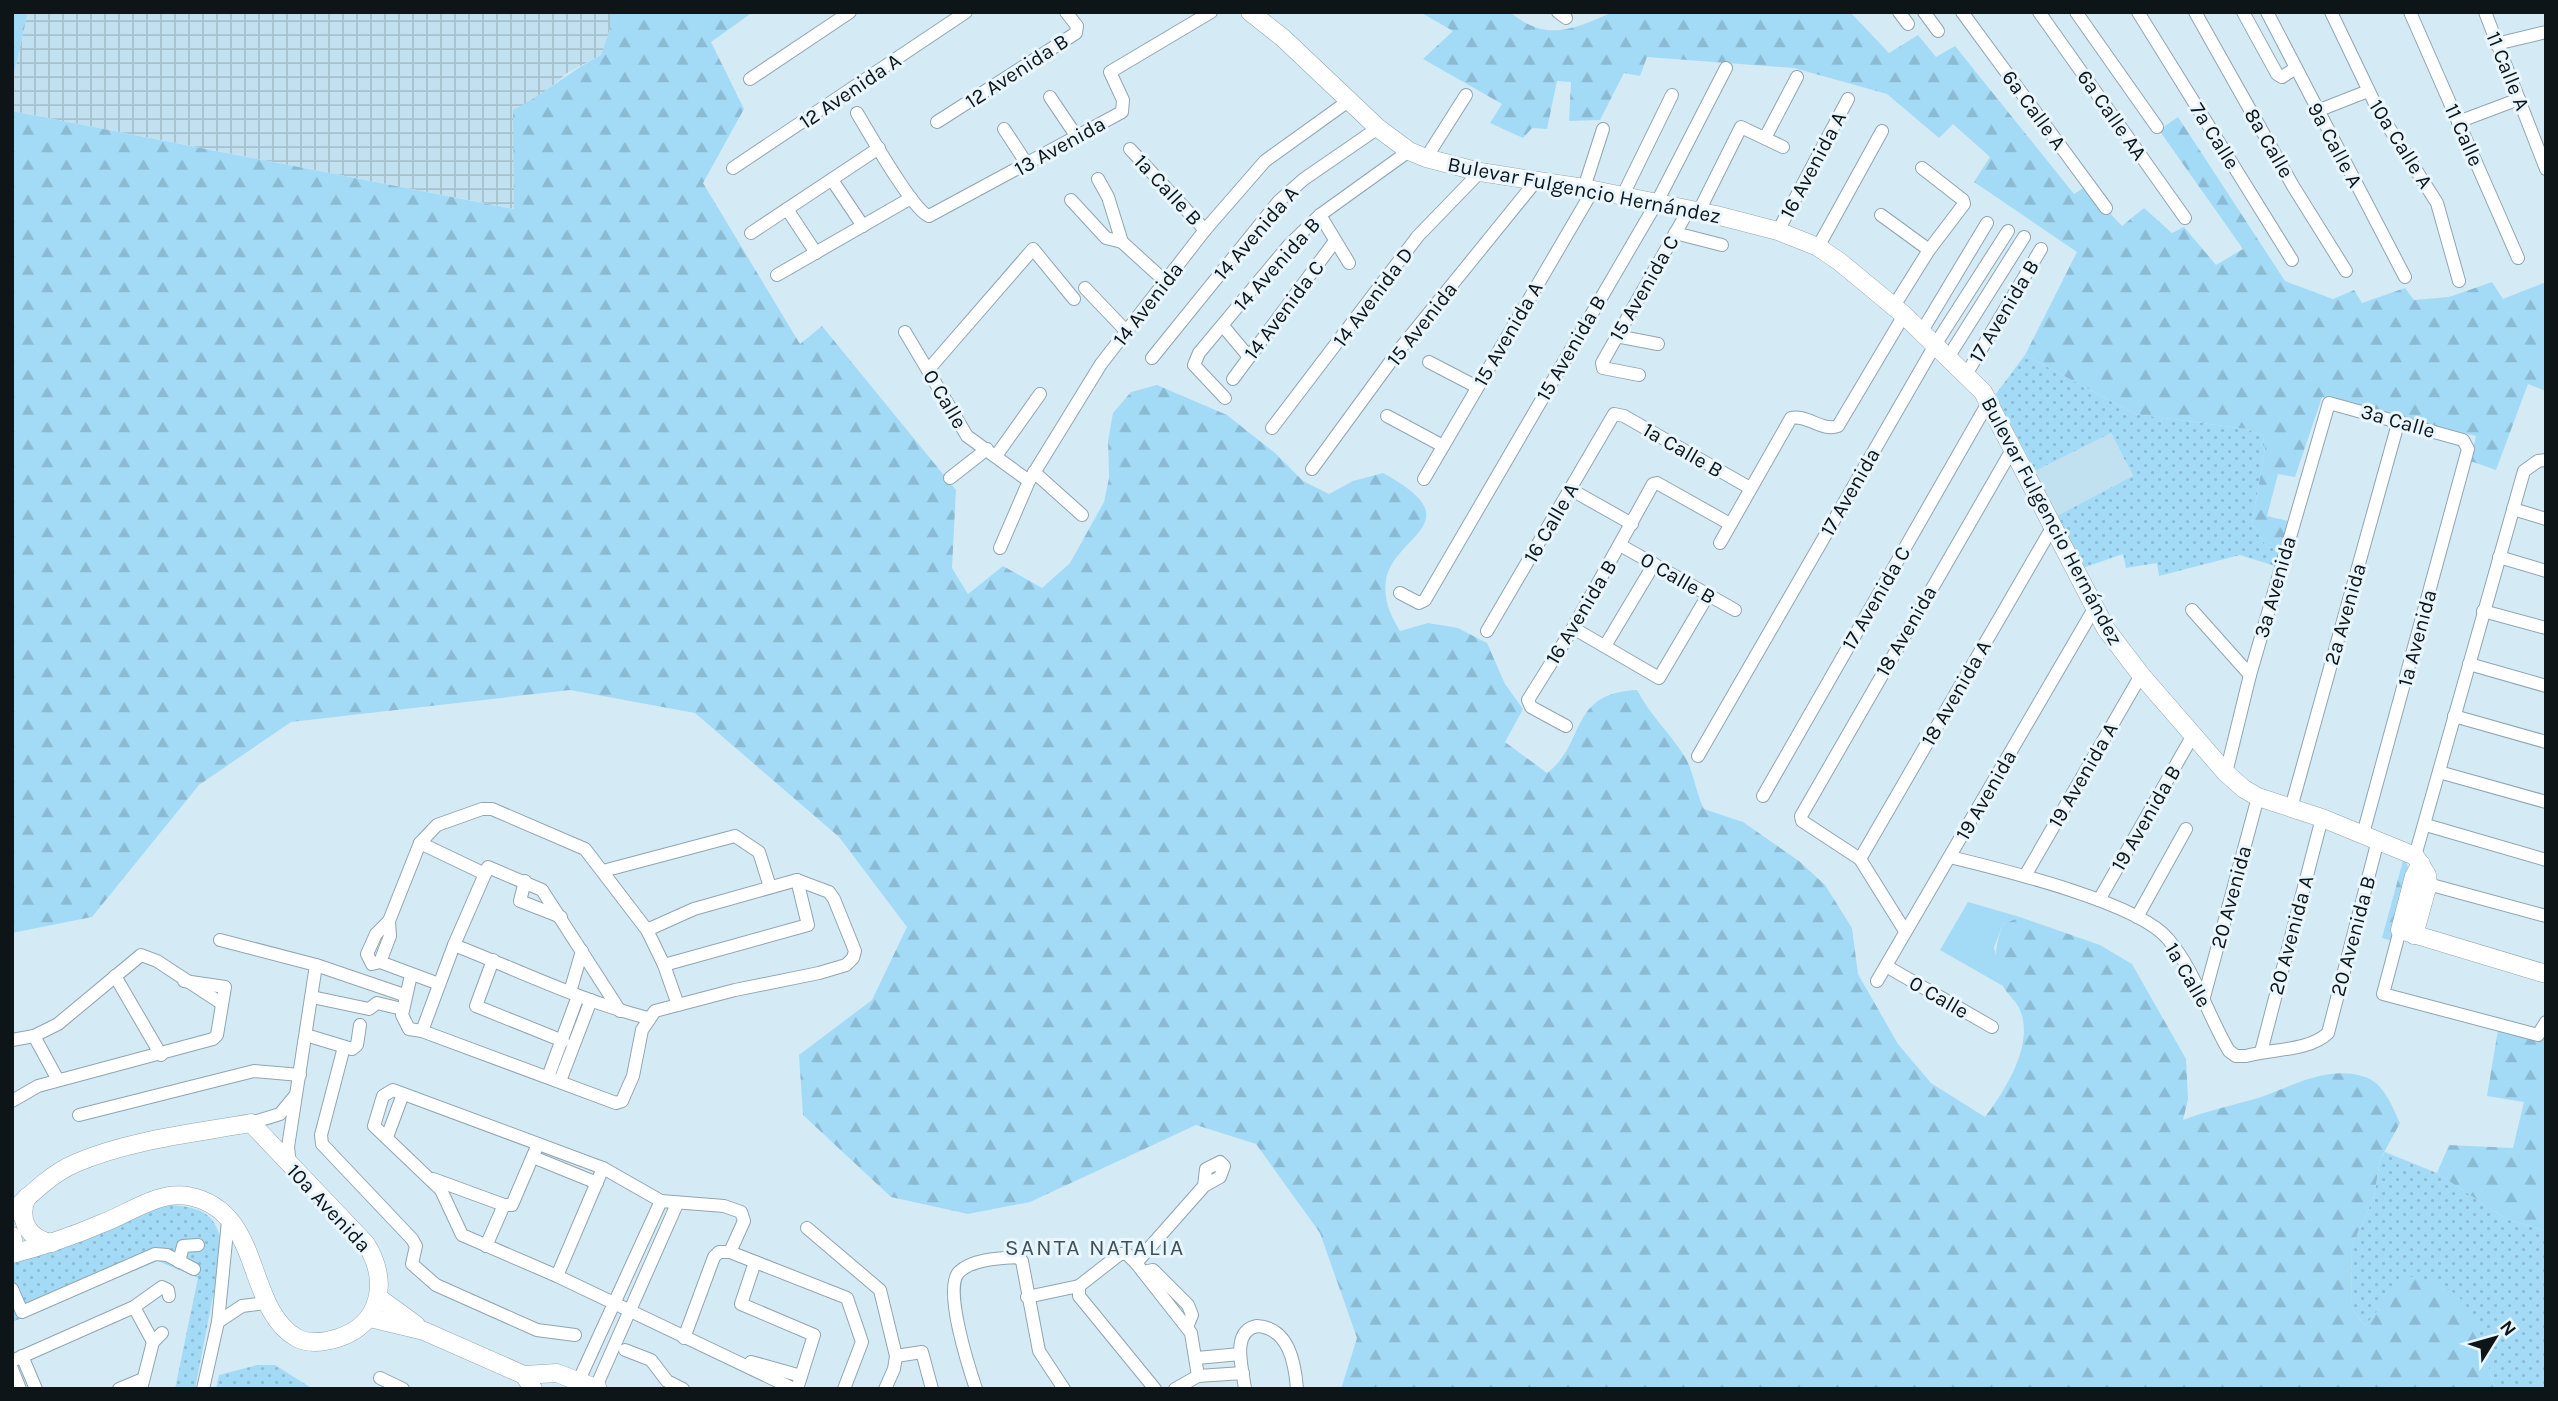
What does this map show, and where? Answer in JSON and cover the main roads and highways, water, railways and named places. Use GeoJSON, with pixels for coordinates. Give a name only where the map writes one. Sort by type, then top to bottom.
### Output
{"type":"FeatureCollection","features":[{"type":"Feature","properties":{"kind":"district","name":"SANTA NATALIA"},"geometry":{"type":"Point","coordinates":[1095,1247]}}]}
